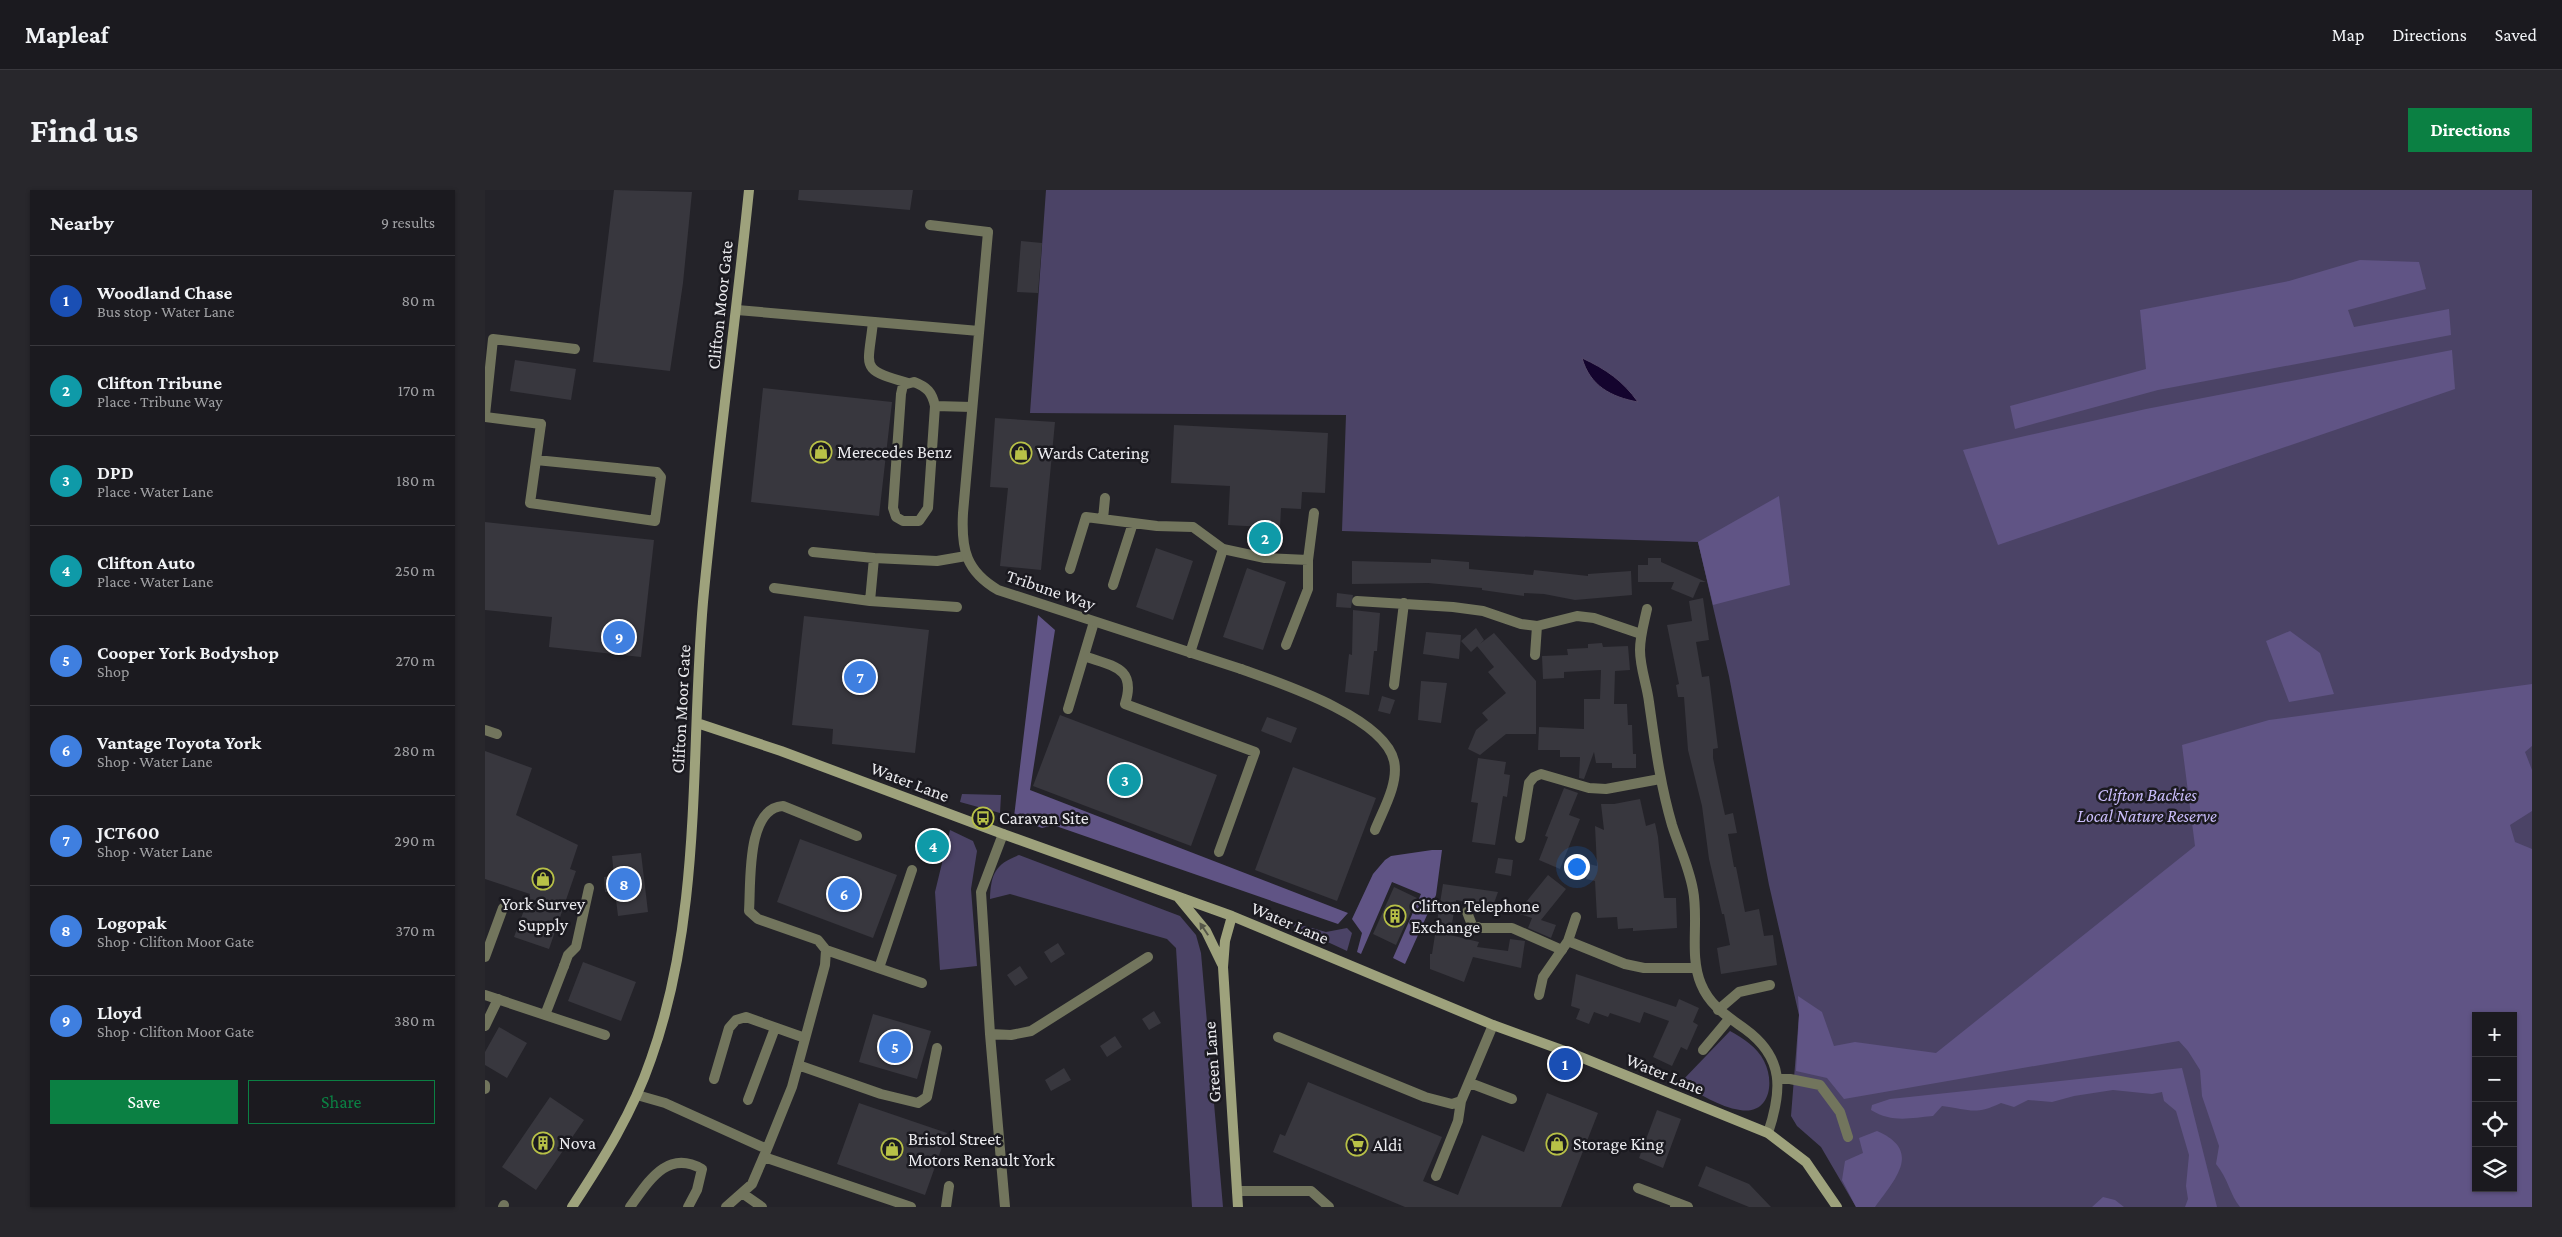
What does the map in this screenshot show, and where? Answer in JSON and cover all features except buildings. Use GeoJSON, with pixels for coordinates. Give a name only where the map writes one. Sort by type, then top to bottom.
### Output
{"type":"FeatureCollection","features":[{"type":"Feature","properties":{"kind":"street","name":"Clifton Moor Gate"},"geometry":{"type":"LineString","coordinates":[[572,1207],[604,1159],[637,1095],[652,1058],[680,946],[687,890],[703,603],[749,190]]}},
{"type":"Feature","properties":{"kind":"street","name":"Tribune Way"},"geometry":{"type":"LineString","coordinates":[[930,224],[987,232],[962,530],[966,556],[972,569],[983,581],[998,590],[1241,669],[1296,689],[1333,706],[1374,732],[1391,754],[1395,776],[1375,830]]}},
{"type":"Feature","properties":{"kind":"street"},"geometry":{"type":"LineString","coordinates":[[737,310],[979,331]]}},
{"type":"Feature","properties":{"kind":"street"},"geometry":{"type":"LineString","coordinates":[[873,322],[869,365],[873,371],[880,375],[908,383],[915,382],[928,389],[933,395],[935,406],[928,508],[919,521],[903,521],[896,517],[893,508],[901,389],[908,383]]}},
{"type":"Feature","properties":{"kind":"street"},"geometry":{"type":"LineString","coordinates":[[536,460],[657,472],[661,477],[655,521],[530,503],[541,424],[485,416],[493,339],[575,349]]}},
{"type":"Feature","properties":{"kind":"street"},"geometry":{"type":"LineString","coordinates":[[935,406],[972,407]]}},
{"type":"Feature","properties":{"kind":"street"},"geometry":{"type":"LineString","coordinates":[[1103,519],[1105,498]]}},
{"type":"Feature","properties":{"kind":"street"},"geometry":{"type":"LineString","coordinates":[[1286,645],[1308,588],[1308,560],[1314,513]]}},
{"type":"Feature","properties":{"kind":"street"},"geometry":{"type":"LineString","coordinates":[[1070,569],[1086,518],[1193,527],[1223,549],[1265,558],[1308,560]]}},
{"type":"Feature","properties":{"kind":"street"},"geometry":{"type":"LineString","coordinates":[[1113,585],[1133,523]]}},
{"type":"Feature","properties":{"kind":"street"},"geometry":{"type":"LineString","coordinates":[[1190,653],[1223,549]]}},
{"type":"Feature","properties":{"kind":"street"},"geometry":{"type":"LineString","coordinates":[[813,552],[937,561],[966,556]]}},
{"type":"Feature","properties":{"kind":"street"},"geometry":{"type":"LineString","coordinates":[[870,601],[875,558]]}},
{"type":"Feature","properties":{"kind":"street"},"geometry":{"type":"LineString","coordinates":[[774,588],[870,601],[957,607]]}},
{"type":"Feature","properties":{"kind":"street"},"geometry":{"type":"LineString","coordinates":[[1357,601],[1453,607],[1506,618],[1521,624],[1537,626],[1577,616],[1594,618],[1641,634]]}},
{"type":"Feature","properties":{"kind":"street"},"geometry":{"type":"LineString","coordinates":[[1394,685],[1404,603]]}},
{"type":"Feature","properties":{"kind":"street"},"geometry":{"type":"LineString","coordinates":[[1647,609],[1641,634],[1642,668],[1660,779],[1693,890],[1696,916],[1696,968],[1701,983],[1718,1010],[1757,1038],[1769,1052],[1779,1079],[1777,1102],[1768,1134]]}},
{"type":"Feature","properties":{"kind":"street"},"geometry":{"type":"LineString","coordinates":[[1068,709],[1094,622]]}},
{"type":"Feature","properties":{"kind":"street"},"geometry":{"type":"LineString","coordinates":[[1535,655],[1537,626]]}},
{"type":"Feature","properties":{"kind":"street"},"geometry":{"type":"LineString","coordinates":[[1084,656],[1119,669],[1124,674],[1129,680],[1129,692],[1125,704],[1255,752],[1219,852]]}},
{"type":"Feature","properties":{"kind":"street","name":"Water Lane"},"geometry":{"type":"LineString","coordinates":[[697,723],[781,751],[1003,834],[1232,916],[1493,1025],[1573,1054],[1768,1134],[1806,1162],[1837,1207]]}},
{"type":"Feature","properties":{"kind":"street"},"geometry":{"type":"LineString","coordinates":[[485,730],[497,734]]}},
{"type":"Feature","properties":{"kind":"street"},"geometry":{"type":"LineString","coordinates":[[1520,838],[1529,783],[1534,777],[1541,774],[1589,788],[1606,789],[1660,779]]}},
{"type":"Feature","properties":{"kind":"street"},"geometry":{"type":"LineString","coordinates":[[857,836],[783,806],[773,807],[762,817],[755,834],[749,911],[758,919],[819,940],[826,950],[922,982]]}},
{"type":"Feature","properties":{"kind":"street"},"geometry":{"type":"LineString","coordinates":[[1003,834],[981,892],[990,1034],[1005,1207]]}},
{"type":"Feature","properties":{"kind":"street"},"geometry":{"type":"LineString","coordinates":[[879,968],[912,870]]}},
{"type":"Feature","properties":{"kind":"street"},"geometry":{"type":"LineString","coordinates":[[545,1015],[568,956],[576,947],[589,888]]}},
{"type":"Feature","properties":{"kind":"street"},"geometry":{"type":"LineString","coordinates":[[1178,896],[1205,931],[1223,967]]}},
{"type":"Feature","properties":{"kind":"street"},"geometry":{"type":"LineString","coordinates":[[485,957],[503,908]]}},
{"type":"Feature","properties":{"kind":"street"},"geometry":{"type":"LineString","coordinates":[[1467,912],[1472,925],[1479,928],[1513,928],[1625,964],[1644,968],[1696,968]]}},
{"type":"Feature","properties":{"kind":"street","name":"Green Lane"},"geometry":{"type":"LineString","coordinates":[[1232,916],[1225,941],[1223,967],[1238,1207]]}},
{"type":"Feature","properties":{"kind":"street"},"geometry":{"type":"LineString","coordinates":[[1539,995],[1545,972],[1565,945],[1575,917]]}},
{"type":"Feature","properties":{"kind":"street"},"geometry":{"type":"LineString","coordinates":[[726,1207],[752,1184],[793,1086],[825,965],[826,950]]}},
{"type":"Feature","properties":{"kind":"street"},"geometry":{"type":"LineString","coordinates":[[990,1034],[1011,1034],[1031,1031],[1148,957]]}},
{"type":"Feature","properties":{"kind":"street"},"geometry":{"type":"LineString","coordinates":[[1718,1010],[1739,992],[1770,984]]}},
{"type":"Feature","properties":{"kind":"street"},"geometry":{"type":"LineString","coordinates":[[485,995],[605,1035]]}},
{"type":"Feature","properties":{"kind":"street"},"geometry":{"type":"LineString","coordinates":[[485,1026],[498,999]]}},
{"type":"Feature","properties":{"kind":"street"},"geometry":{"type":"LineString","coordinates":[[714,1079],[729,1028],[736,1020],[746,1017],[805,1038]]}},
{"type":"Feature","properties":{"kind":"street"},"geometry":{"type":"LineString","coordinates":[[1703,1050],[1729,1019]]}},
{"type":"Feature","properties":{"kind":"street"},"geometry":{"type":"LineString","coordinates":[[1436,1176],[1458,1121],[1461,1101],[1493,1025]]}},
{"type":"Feature","properties":{"kind":"street"},"geometry":{"type":"LineString","coordinates":[[748,1100],[775,1028]]}},
{"type":"Feature","properties":{"kind":"street"},"geometry":{"type":"LineString","coordinates":[[1278,1037],[1425,1097],[1452,1104],[1461,1101]]}},
{"type":"Feature","properties":{"kind":"street"},"geometry":{"type":"LineString","coordinates":[[798,1065],[881,1094],[918,1104],[927,1097],[937,1048]]}},
{"type":"Feature","properties":{"kind":"street"},"geometry":{"type":"LineString","coordinates":[[1779,1079],[1790,1079],[1820,1085],[1840,1112],[1848,1137]]}},
{"type":"Feature","properties":{"kind":"street"},"geometry":{"type":"LineString","coordinates":[[1470,1083],[1512,1099]]}},
{"type":"Feature","properties":{"kind":"street"},"geometry":{"type":"LineString","coordinates":[[637,1095],[665,1103],[765,1153],[911,1207]]}},
{"type":"Feature","properties":{"kind":"street"},"geometry":{"type":"LineString","coordinates":[[630,1207],[651,1178],[671,1164],[689,1161],[702,1169],[697,1190],[688,1207]]}},
{"type":"Feature","properties":{"kind":"street"},"geometry":{"type":"LineString","coordinates":[[947,1207],[949,1186]]}},
{"type":"Feature","properties":{"kind":"street"},"geometry":{"type":"LineString","coordinates":[[1638,1188],[1676,1205],[1688,1207]]}},
{"type":"Feature","properties":{"kind":"street"},"geometry":{"type":"LineString","coordinates":[[1237,1191],[1311,1191],[1329,1207]]}},
{"type":"Feature","properties":{"kind":"street"},"geometry":{"type":"LineString","coordinates":[[742,1193],[762,1207]]}},
{"type":"Feature","properties":{"kind":"green space","name":"Clifton Backies Local Nature Reserve"},"geometry":{"type":"Polygon","coordinates":[[[1046,190],[2532,190],[2532,1207],[1856,1207],[1821,1147],[1797,1126],[1791,1116],[1799,1015],[1769,885],[1729,676],[1698,542],[1342,531],[1346,415],[1030,413],[1046,190]]]}},
{"type":"Feature","properties":{"kind":"green space"},"geometry":{"type":"Polygon","coordinates":[[[962,794],[1001,795],[1000,813],[960,802],[962,794]]]}},
{"type":"Feature","properties":{"kind":"green space"},"geometry":{"type":"Polygon","coordinates":[[[950,830],[973,841],[977,851],[971,889],[977,966],[940,970],[935,892],[950,830]]]}},
{"type":"Feature","properties":{"kind":"green space"},"geometry":{"type":"Polygon","coordinates":[[[1019,855],[1180,916],[1196,935],[1201,953],[1223,1207],[1192,1207],[1176,948],[1167,939],[1010,894],[990,899],[993,876],[996,871],[1004,862],[1019,855]]]}},
{"type":"Feature","properties":{"kind":"green space"},"geometry":{"type":"Polygon","coordinates":[[[1276,918],[1326,932],[1347,928],[1352,933],[1347,951],[1276,918]]]}},
{"type":"Feature","properties":{"kind":"green space"},"geometry":{"type":"Polygon","coordinates":[[[1730,1031],[1754,1047],[1767,1069],[1769,1087],[1767,1095],[1764,1102],[1750,1110],[1740,1110],[1724,1106],[1680,1083],[1730,1031]]]}},
{"type":"Feature","properties":{"kind":"shaded area"},"geometry":{"type":"Polygon","coordinates":[[[2360,260],[2419,262],[2426,289],[2348,310],[2354,327],[2449,309],[2451,335],[2158,390],[2015,429],[2010,406],[2146,369],[2140,310],[2289,281],[2360,260]]]}},
{"type":"Feature","properties":{"kind":"shaded area"},"geometry":{"type":"Polygon","coordinates":[[[2452,350],[2455,389],[1998,545],[1963,450],[2146,409],[2452,350]]]}},
{"type":"Feature","properties":{"kind":"shaded area"},"geometry":{"type":"Polygon","coordinates":[[[1582,358],[1613,376],[1638,402],[1619,397],[1603,389],[1590,376],[1582,358]]]}},
{"type":"Feature","properties":{"kind":"shaded area"},"geometry":{"type":"Polygon","coordinates":[[[1779,496],[1790,585],[1713,605],[1698,542],[1779,496]]]}},
{"type":"Feature","properties":{"kind":"shaded area"},"geometry":{"type":"Polygon","coordinates":[[[1038,615],[1055,630],[1030,790],[1348,913],[1338,924],[1053,825],[1042,828],[1014,817],[1038,615]]]}},
{"type":"Feature","properties":{"kind":"shaded area"},"geometry":{"type":"Polygon","coordinates":[[[2290,631],[2320,653],[2334,694],[2289,702],[2266,641],[2290,631]]]}},
{"type":"Feature","properties":{"kind":"shaded area"},"geometry":{"type":"Polygon","coordinates":[[[2532,684],[2532,746],[2525,752],[2532,770],[2532,811],[2510,825],[2515,842],[2532,849],[2532,1207],[2240,1207],[2216,1164],[2219,1146],[2202,1096],[2200,1070],[2179,1041],[1844,1099],[1827,1078],[1796,1071],[1799,1015],[1798,996],[1822,1012],[1834,1046],[1855,1042],[1936,1053],[2195,846],[2182,745],[2269,720],[2532,684]]]}},
{"type":"Feature","properties":{"kind":"shaded area"},"geometry":{"type":"Polygon","coordinates":[[[1442,850],[1436,895],[1405,964],[1393,958],[1421,894],[1392,882],[1361,954],[1357,952],[1362,933],[1352,919],[1373,874],[1391,856],[1442,850]]]}},
{"type":"Feature","properties":{"kind":"shaded area"},"geometry":{"type":"Polygon","coordinates":[[[2182,1068],[2217,1207],[2185,1207],[2188,1199],[2186,1186],[2189,1155],[2176,1111],[2164,1101],[2162,1092],[2152,1094],[2113,1090],[2074,1096],[2052,1102],[2028,1100],[2014,1107],[2001,1103],[1978,1110],[1942,1106],[1933,1116],[1909,1118],[1886,1117],[1871,1110],[1872,1105],[1890,1099],[2182,1068]]]}},
{"type":"Feature","properties":{"kind":"shaded area"},"geometry":{"type":"Polygon","coordinates":[[[1877,1131],[1891,1139],[1899,1147],[1902,1156],[1901,1166],[1897,1176],[1875,1207],[1856,1207],[1842,1180],[1845,1161],[1863,1153],[1859,1138],[1877,1131]]]}},
{"type":"Feature","properties":{"kind":"shaded area"},"geometry":{"type":"Polygon","coordinates":[[[2103,1197],[2115,1200],[2124,1207],[2092,1207],[2103,1197]]]}},
{"type":"Feature","properties":{"kind":"place","name":"Merecedes Benz"},"geometry":{"type":"Point","coordinates":[821,452]}},
{"type":"Feature","properties":{"kind":"place","name":"Wards Catering"},"geometry":{"type":"Point","coordinates":[1021,453]}},
{"type":"Feature","properties":{"kind":"place","name":"Clifton Tribune"},"geometry":{"type":"Point","coordinates":[1265,538]}},
{"type":"Feature","properties":{"kind":"place","name":"Lloyd"},"geometry":{"type":"Point","coordinates":[619,637]}},
{"type":"Feature","properties":{"kind":"place","name":"JCT600"},"geometry":{"type":"Point","coordinates":[860,677]}},
{"type":"Feature","properties":{"kind":"place","name":"DPD"},"geometry":{"type":"Point","coordinates":[1125,780]}},
{"type":"Feature","properties":{"kind":"place","name":"Caravan Site"},"geometry":{"type":"Point","coordinates":[983,818]}},
{"type":"Feature","properties":{"kind":"place","name":"Clifton Auto"},"geometry":{"type":"Point","coordinates":[933,846]}},
{"type":"Feature","properties":{"kind":"place","name":"York Survey Supply"},"geometry":{"type":"Point","coordinates":[543,879]}},
{"type":"Feature","properties":{"kind":"place","name":"Logopak"},"geometry":{"type":"Point","coordinates":[624,884]}},
{"type":"Feature","properties":{"kind":"place","name":"Vantage Toyota York"},"geometry":{"type":"Point","coordinates":[844,894]}},
{"type":"Feature","properties":{"kind":"place","name":"Clifton Telephone Exchange"},"geometry":{"type":"Point","coordinates":[1395,916]}},
{"type":"Feature","properties":{"kind":"place","name":"Cooper York Bodyshop"},"geometry":{"type":"Point","coordinates":[895,1047]}},
{"type":"Feature","properties":{"kind":"place","name":"Woodland Chase"},"geometry":{"type":"Point","coordinates":[1565,1064]}},
{"type":"Feature","properties":{"kind":"place","name":"Nova"},"geometry":{"type":"Point","coordinates":[543,1143]}},
{"type":"Feature","properties":{"kind":"place","name":"Storage King"},"geometry":{"type":"Point","coordinates":[1557,1144]}},
{"type":"Feature","properties":{"kind":"place","name":"Aldi"},"geometry":{"type":"Point","coordinates":[1357,1145]}},
{"type":"Feature","properties":{"kind":"place","name":"Bristol Street Motors Renault York"},"geometry":{"type":"Point","coordinates":[892,1149]}}]}
